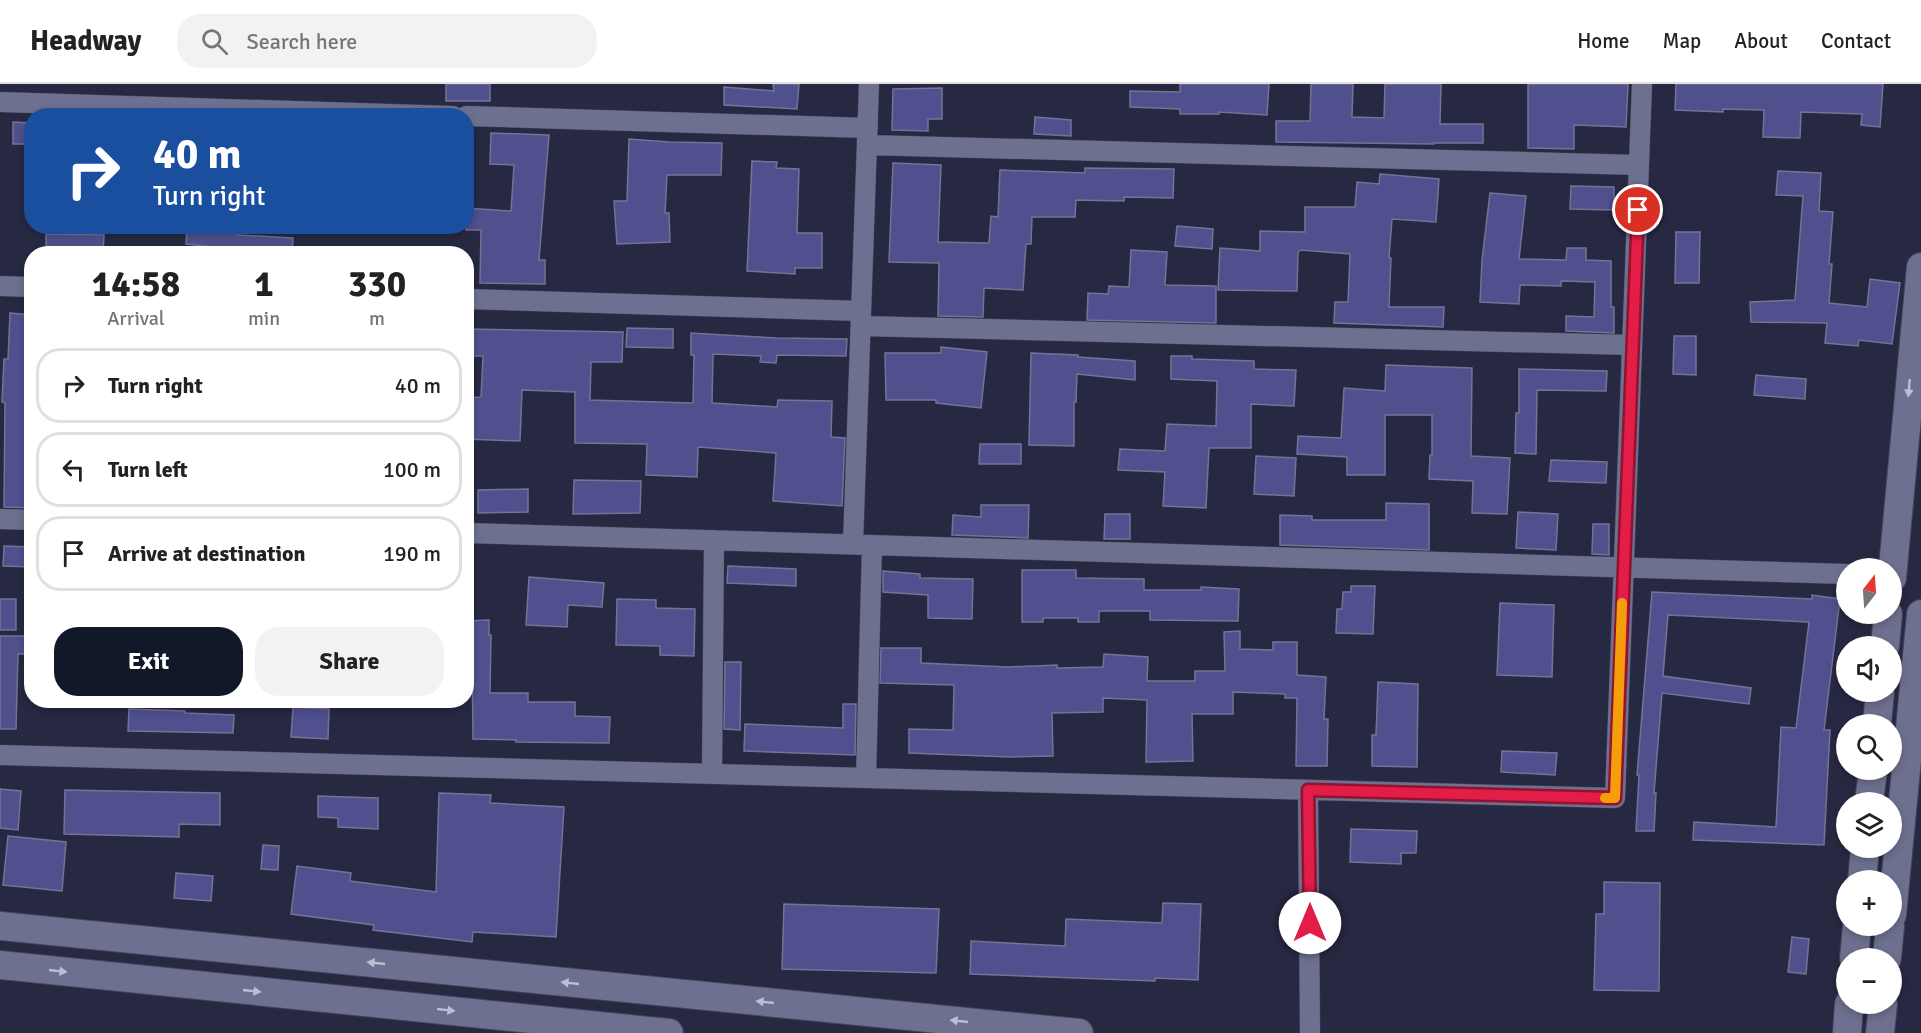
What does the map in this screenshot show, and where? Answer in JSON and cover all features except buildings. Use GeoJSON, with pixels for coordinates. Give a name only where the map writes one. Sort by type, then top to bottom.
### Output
{"type":"FeatureCollection","features":[{"type":"Feature","properties":{"kind":"main road"},"geometry":{"type":"LineString","coordinates":[[1894,558],[1921,267]]}},
{"type":"Feature","properties":{"kind":"main road"},"geometry":{"type":"LineString","coordinates":[[1896,870],[1921,614]]}},
{"type":"Feature","properties":{"kind":"main road"},"geometry":{"type":"LineString","coordinates":[[0,926],[1080,1033]]}},
{"type":"Feature","properties":{"kind":"main road"},"geometry":{"type":"LineString","coordinates":[[0,965],[669,1033]]}},
{"type":"Feature","properties":{"kind":"main road"},"geometry":{"type":"LineString","coordinates":[[1846,1033],[1849,1014]]}},
{"type":"Feature","properties":{"kind":"main road"},"geometry":{"type":"LineString","coordinates":[[1880,1033],[1882,1014]]}},
{"type":"Feature","properties":{"kind":"street"},"geometry":{"type":"LineString","coordinates":[[866,778],[861,319],[869,84]]}},
{"type":"Feature","properties":{"kind":"street"},"geometry":{"type":"LineString","coordinates":[[0,755],[1615,798],[1642,84]]}},
{"type":"Feature","properties":{"kind":"street"},"geometry":{"type":"LineString","coordinates":[[0,102],[194,108]]}},
{"type":"Feature","properties":{"kind":"street"},"geometry":{"type":"LineString","coordinates":[[474,116],[868,137],[1639,165]]}},
{"type":"Feature","properties":{"kind":"street"},"geometry":{"type":"LineString","coordinates":[[0,286],[24,287]]}},
{"type":"Feature","properties":{"kind":"street"},"geometry":{"type":"LineString","coordinates":[[474,300],[861,319],[1632,345]]}},
{"type":"Feature","properties":{"kind":"street"},"geometry":{"type":"LineString","coordinates":[[0,519],[24,520]]}},
{"type":"Feature","properties":{"kind":"street"},"geometry":{"type":"LineString","coordinates":[[474,533],[1836,574]]}},
{"type":"Feature","properties":{"kind":"street"},"geometry":{"type":"LineString","coordinates":[[712,774],[714,540]]}},
{"type":"Feature","properties":{"kind":"street"},"geometry":{"type":"LineString","coordinates":[[1308,790],[1310,1033]]}},
{"type":"Feature","properties":{"kind":"slow traffic"},"geometry":{"type":"LineString","coordinates":[[1605,798],[1615,798],[1622,603]]}},
{"type":"Feature","properties":{"kind":"route"},"geometry":{"type":"LineString","coordinates":[[1310,923],[1308,790],[1615,798],[1638,210]]}}]}
